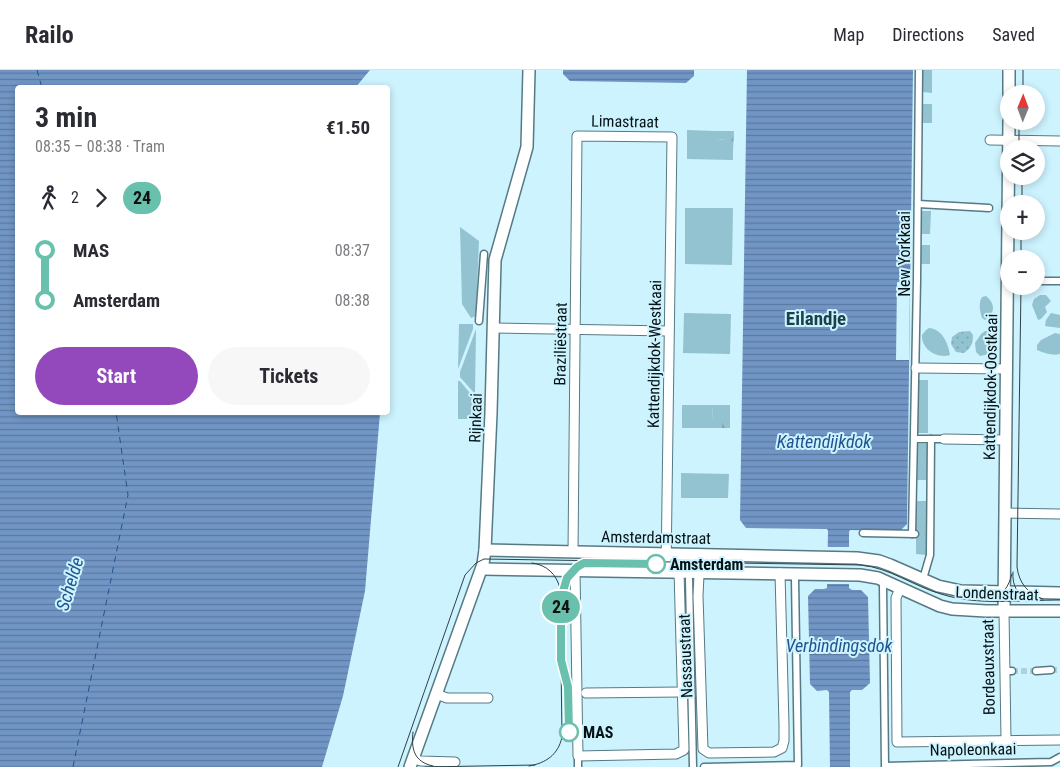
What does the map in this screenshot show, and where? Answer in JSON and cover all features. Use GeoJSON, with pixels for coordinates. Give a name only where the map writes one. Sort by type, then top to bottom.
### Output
{"type":"FeatureCollection","features":[{"type":"Feature","properties":{"kind":"street","name":"Rijnkaai"},"geometry":{"type":"LineString","coordinates":[[411,763],[482,569],[485,550],[496,255],[527,142],[529,70]]}},
{"type":"Feature","properties":{"kind":"street","name":"New Yorkkaai"},"geometry":{"type":"LineString","coordinates":[[863,533],[914,534],[919,70]]}},
{"type":"Feature","properties":{"kind":"street"},"geometry":{"type":"LineString","coordinates":[[1009,85],[1010,70]]}},
{"type":"Feature","properties":{"kind":"street","name":"Kattendijkdok-Oostkaai"},"geometry":{"type":"LineString","coordinates":[[1009,130],[1009,140]]}},
{"type":"Feature","properties":{"kind":"street","name":"Limastraat"},"geometry":{"type":"LineString","coordinates":[[577,136],[672,137]]}},
{"type":"Feature","properties":{"kind":"street","name":"Braziliëstraat"},"geometry":{"type":"LineString","coordinates":[[573,552],[577,136]]}},
{"type":"Feature","properties":{"kind":"street","name":"Kattendijkdok-Westkaai"},"geometry":{"type":"LineString","coordinates":[[666,571],[672,137]]}},
{"type":"Feature","properties":{"kind":"street"},"geometry":{"type":"LineString","coordinates":[[990,140],[1000,140]]}},
{"type":"Feature","properties":{"kind":"street"},"geometry":{"type":"LineString","coordinates":[[1045,141],[1060,141]]}},
{"type":"Feature","properties":{"kind":"street","name":"Kattendijkdok-Oostkaai"},"geometry":{"type":"LineString","coordinates":[[1004,592],[1009,185]]}},
{"type":"Feature","properties":{"kind":"street"},"geometry":{"type":"LineString","coordinates":[[918,204],[989,208]]}},
{"type":"Feature","properties":{"kind":"street"},"geometry":{"type":"LineString","coordinates":[[479,321],[484,254]]}},
{"type":"Feature","properties":{"kind":"street"},"geometry":{"type":"LineString","coordinates":[[1045,280],[1060,281]]}},
{"type":"Feature","properties":{"kind":"street"},"geometry":{"type":"LineString","coordinates":[[494,328],[669,331]]}},
{"type":"Feature","properties":{"kind":"street"},"geometry":{"type":"LineString","coordinates":[[916,368],[1007,369]]}},
{"type":"Feature","properties":{"kind":"street"},"geometry":{"type":"LineString","coordinates":[[915,439],[1005,440]]}},
{"type":"Feature","properties":{"kind":"street"},"geometry":{"type":"LineString","coordinates":[[923,579],[930,555],[928,534],[930,439]]}},
{"type":"Feature","properties":{"kind":"street"},"geometry":{"type":"LineString","coordinates":[[1005,513],[1060,514]]}},
{"type":"Feature","properties":{"kind":"street","name":"Amsterdamstraat"},"geometry":{"type":"LineString","coordinates":[[485,550],[850,557]]}},
{"type":"Feature","properties":{"kind":"street","name":"Nassaustraat"},"geometry":{"type":"LineString","coordinates":[[700,554],[698,596],[703,750],[708,753],[774,752],[782,748],[784,725],[780,574]]}},
{"type":"Feature","properties":{"kind":"street","name":"Londenstraat"},"geometry":{"type":"LineString","coordinates":[[850,557],[879,561],[947,589],[961,592],[1060,593]]}},
{"type":"Feature","properties":{"kind":"street"},"geometry":{"type":"LineString","coordinates":[[482,569],[780,574]]}},
{"type":"Feature","properties":{"kind":"street"},"geometry":{"type":"LineString","coordinates":[[575,570],[578,767]]}},
{"type":"Feature","properties":{"kind":"street","name":"Nassaustraat"},"geometry":{"type":"LineString","coordinates":[[578,756],[676,754],[684,750],[679,572]]}},
{"type":"Feature","properties":{"kind":"street","name":"Londenstraat"},"geometry":{"type":"LineString","coordinates":[[780,574],[826,574],[878,578],[940,606],[952,609],[1060,612]]}},
{"type":"Feature","properties":{"kind":"street","name":"Nassaustraat"},"geometry":{"type":"LineString","coordinates":[[689,579],[693,767]]}},
{"type":"Feature","properties":{"kind":"street"},"geometry":{"type":"LineString","coordinates":[[704,767],[798,765],[795,579]]}},
{"type":"Feature","properties":{"kind":"street","name":"Napoleonkaai"},"geometry":{"type":"LineString","coordinates":[[883,586],[885,766],[1051,762],[1060,758]]}},
{"type":"Feature","properties":{"kind":"street","name":"Napoleonkaai"},"geometry":{"type":"LineString","coordinates":[[900,588],[896,598],[897,742],[1060,740]]}},
{"type":"Feature","properties":{"kind":"street","name":"Bordeauxstraat"},"geometry":{"type":"LineString","coordinates":[[1004,592],[1008,671],[1006,740]]}},
{"type":"Feature","properties":{"kind":"street"},"geometry":{"type":"LineString","coordinates":[[1036,671],[1051,670]]}},
{"type":"Feature","properties":{"kind":"street","name":"Nassaustraat"},"geometry":{"type":"LineString","coordinates":[[586,693],[682,692]]}},
{"type":"Feature","properties":{"kind":"street"},"geometry":{"type":"LineString","coordinates":[[436,694],[447,698],[488,698]]}},
{"type":"Feature","properties":{"kind":"street"},"geometry":{"type":"LineString","coordinates":[[411,763],[454,762]]}},
{"type":"Feature","properties":{"kind":"green space"},"geometry":{"type":"Polygon","coordinates":[[[923,70],[932,70],[932,93],[923,92],[923,70]]]}},
{"type":"Feature","properties":{"kind":"green space"},"geometry":{"type":"Polygon","coordinates":[[[923,104],[932,104],[932,123],[923,123],[923,104]]]}},
{"type":"Feature","properties":{"kind":"green space"},"geometry":{"type":"Polygon","coordinates":[[[687,130],[716,131],[716,139],[726,140],[726,152],[733,152],[733,160],[687,159],[687,130]]]}},
{"type":"Feature","properties":{"kind":"green space"},"geometry":{"type":"Polygon","coordinates":[[[716,131],[734,131],[733,152],[726,152],[726,140],[716,139],[716,131]]]}},
{"type":"Feature","properties":{"kind":"green space"},"geometry":{"type":"Polygon","coordinates":[[[685,208],[733,208],[732,265],[685,264],[685,208]]]}},
{"type":"Feature","properties":{"kind":"green space"},"geometry":{"type":"Polygon","coordinates":[[[921,211],[931,211],[930,234],[921,234],[921,211]]]}},
{"type":"Feature","properties":{"kind":"green space"},"geometry":{"type":"Polygon","coordinates":[[[460,227],[479,241],[476,316],[471,318],[462,304],[460,227]]]}},
{"type":"Feature","properties":{"kind":"green space"},"geometry":{"type":"Polygon","coordinates":[[[921,245],[930,245],[930,264],[921,264],[921,245]]]}},
{"type":"Feature","properties":{"kind":"green space"},"geometry":{"type":"Polygon","coordinates":[[[1040,295],[1046,295],[1051,301],[1045,307],[1047,312],[1038,320],[1032,305],[1034,299],[1040,295]]]}},
{"type":"Feature","properties":{"kind":"green space"},"geometry":{"type":"Polygon","coordinates":[[[986,296],[993,305],[993,308],[991,314],[985,320],[982,318],[980,305],[982,297],[986,296]]]}},
{"type":"Feature","properties":{"kind":"green space"},"geometry":{"type":"Polygon","coordinates":[[[684,313],[731,314],[730,354],[683,353],[684,313]]]}},
{"type":"Feature","properties":{"kind":"green space"},"geometry":{"type":"Polygon","coordinates":[[[1051,313],[1060,315],[1060,328],[1045,326],[1046,320],[1051,313]]]}},
{"type":"Feature","properties":{"kind":"green space"},"geometry":{"type":"Polygon","coordinates":[[[459,324],[473,324],[473,329],[458,369],[459,324]]]}},
{"type":"Feature","properties":{"kind":"green space"},"geometry":{"type":"Polygon","coordinates":[[[929,328],[934,329],[944,337],[950,355],[940,356],[927,349],[922,340],[922,335],[929,328]]]}},
{"type":"Feature","properties":{"kind":"green space"},"geometry":{"type":"Polygon","coordinates":[[[476,329],[475,394],[460,377],[460,372],[476,329]]]}},
{"type":"Feature","properties":{"kind":"green space"},"geometry":{"type":"Polygon","coordinates":[[[970,331],[973,335],[970,347],[964,353],[956,352],[951,344],[952,337],[959,332],[970,331]]]}},
{"type":"Feature","properties":{"kind":"green space"},"geometry":{"type":"Polygon","coordinates":[[[985,331],[990,331],[992,334],[993,345],[989,354],[980,356],[976,352],[975,343],[985,331]]]}},
{"type":"Feature","properties":{"kind":"green space"},"geometry":{"type":"Polygon","coordinates":[[[1055,333],[1060,334],[1060,354],[1051,354],[1037,350],[1037,345],[1041,340],[1055,333]]]}},
{"type":"Feature","properties":{"kind":"green space"},"geometry":{"type":"Polygon","coordinates":[[[917,380],[928,380],[928,433],[916,433],[917,380]]]}},
{"type":"Feature","properties":{"kind":"green space"},"geometry":{"type":"Polygon","coordinates":[[[458,381],[474,398],[474,419],[458,419],[458,381]]]}},
{"type":"Feature","properties":{"kind":"green space"},"geometry":{"type":"Polygon","coordinates":[[[682,405],[713,405],[712,420],[722,420],[722,428],[682,428],[682,405]]]}},
{"type":"Feature","properties":{"kind":"green space"},"geometry":{"type":"Polygon","coordinates":[[[713,405],[730,405],[730,428],[722,428],[722,420],[712,420],[713,405]]]}},
{"type":"Feature","properties":{"kind":"green space"},"geometry":{"type":"Polygon","coordinates":[[[917,444],[928,444],[927,480],[916,480],[917,444]]]}},
{"type":"Feature","properties":{"kind":"green space"},"geometry":{"type":"Polygon","coordinates":[[[681,473],[729,474],[728,498],[681,498],[681,473]]]}},
{"type":"Feature","properties":{"kind":"green space"},"geometry":{"type":"Polygon","coordinates":[[[916,501],[927,501],[926,555],[916,554],[916,501]]]}},
{"type":"Feature","properties":{"kind":"water","name":"Schelde"},"geometry":{"type":"Polygon","coordinates":[[[0,70],[370,70],[358,85],[15,85],[15,415],[380,415],[365,591],[343,696],[322,767],[0,767],[0,70]]]}},
{"type":"Feature","properties":{"kind":"water"},"geometry":{"type":"Polygon","coordinates":[[[563,70],[694,70],[694,76],[686,83],[570,81],[563,74],[563,70]]]}},
{"type":"Feature","properties":{"kind":"water","name":"Kattendijkdok"},"geometry":{"type":"Polygon","coordinates":[[[747,70],[913,70],[907,524],[900,531],[850,530],[849,532],[849,588],[861,590],[868,597],[870,683],[862,690],[852,690],[850,692],[850,767],[830,767],[829,692],[827,690],[817,691],[810,684],[808,596],[815,589],[827,588],[828,531],[827,529],[746,528],[740,520],[747,70]]]}},
{"type":"Feature","properties":{"kind":"pier"},"geometry":{"type":"Polygon","coordinates":[[[897,282],[910,283],[909,360],[896,360],[897,282]]]}},
{"type":"Feature","properties":{"kind":"pier"},"geometry":{"type":"Polygon","coordinates":[[[826,547],[852,547],[851,584],[826,584],[826,547]]]}},
{"type":"Feature","properties":{"kind":"ferry route"},"geometry":{"type":"LineString","coordinates":[[37,70],[41,85]]}},
{"type":"Feature","properties":{"kind":"ferry route"},"geometry":{"type":"LineString","coordinates":[[73,767],[128,495],[116,415]]}},
{"type":"Feature","properties":{"kind":"tunnel"},"geometry":{"type":"LineString","coordinates":[[1051,670],[1060,670]]}},
{"type":"Feature","properties":{"kind":"tunnel"},"geometry":{"type":"LineString","coordinates":[[1012,671],[1036,671]]}},
{"type":"Feature","properties":{"kind":"tram line"},"geometry":{"type":"LineString","coordinates":[[1023,70],[1023,85]]}},
{"type":"Feature","properties":{"kind":"tram line"},"geometry":{"type":"LineString","coordinates":[[1019,130],[1019,140]]}},
{"type":"Feature","properties":{"kind":"tram line"},"geometry":{"type":"LineString","coordinates":[[1022,185],[1022,195]]}},
{"type":"Feature","properties":{"kind":"tram line"},"geometry":{"type":"LineString","coordinates":[[1021,240],[1021,250]]}},
{"type":"Feature","properties":{"kind":"tram line"},"geometry":{"type":"LineString","coordinates":[[1021,295],[1017,567],[1025,587],[1043,599]]}},
{"type":"Feature","properties":{"kind":"tram line"},"geometry":{"type":"LineString","coordinates":[[398,767],[465,575],[476,563],[484,559],[861,565],[892,573],[931,591],[955,598],[985,601],[1060,600]]}},
{"type":"Feature","properties":{"kind":"tram line"},"geometry":{"type":"LineString","coordinates":[[562,595],[570,574],[588,562]]}},
{"type":"Feature","properties":{"kind":"tram line"},"geometry":{"type":"LineString","coordinates":[[529,766],[541,763],[550,757],[558,749],[562,737],[560,588],[556,578],[550,571],[532,563]]}},
{"type":"Feature","properties":{"kind":"tram line","name":"24"},"geometry":{"type":"LineString","coordinates":[[569,732],[568,687],[561,660],[560,606],[567,578],[577,567],[584,563],[656,564]]}},
{"type":"Feature","properties":{"kind":"tram line"},"geometry":{"type":"LineString","coordinates":[[1013,572],[1013,581],[1016,589],[1028,601]]}},
{"type":"Feature","properties":{"kind":"tram line"},"geometry":{"type":"LineString","coordinates":[[990,598],[999,595],[1005,590],[1012,574]]}},
{"type":"Feature","properties":{"kind":"tram line"},"geometry":{"type":"LineString","coordinates":[[413,732],[413,749],[415,754],[422,761],[433,766]]}},
{"type":"Feature","properties":{"kind":"tram line"},"geometry":{"type":"LineString","coordinates":[[425,767],[535,765]]}},
{"type":"Feature","properties":{"kind":"place","name":"Amsterdam"},"geometry":{"type":"Point","coordinates":[656,564]}},
{"type":"Feature","properties":{"kind":"place","name":"MAS"},"geometry":{"type":"Point","coordinates":[569,732]}},
{"type":"Feature","properties":{"kind":"district","name":"Eilandje"},"geometry":{"type":"Point","coordinates":[816,318]}},
{"type":"Feature","properties":{"kind":"water label","name":"Verbindingsdok"},"geometry":{"type":"Point","coordinates":[839,646]}}]}
